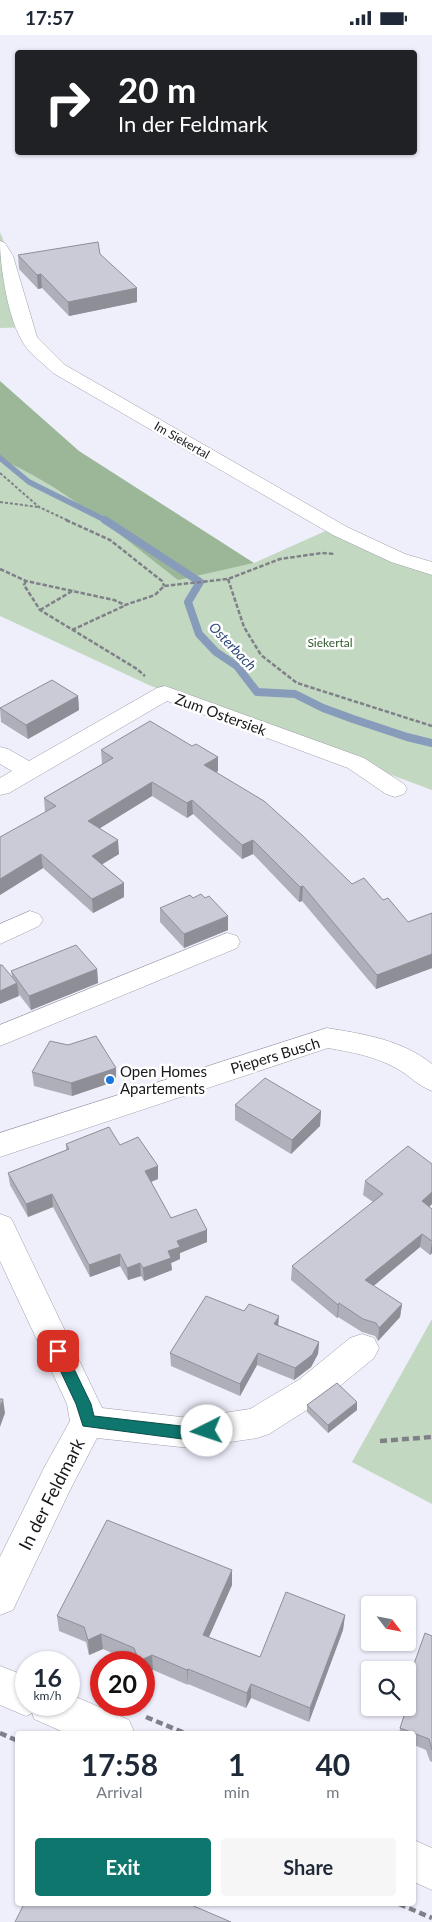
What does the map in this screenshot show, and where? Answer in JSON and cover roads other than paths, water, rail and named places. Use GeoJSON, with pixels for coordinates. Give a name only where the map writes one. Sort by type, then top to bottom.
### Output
{"type":"FeatureCollection","features":[{"type":"Feature","properties":{"kind":"street","name":"Im Siekertal"},"geometry":{"type":"LineString","coordinates":[[0,246],[5,256],[29,339],[59,369],[340,531],[398,558],[432,569]]}},
{"type":"Feature","properties":{"kind":"street","name":"Zum Ostersiek"},"geometry":{"type":"LineString","coordinates":[[0,788],[165,693],[356,763],[395,789]]}},
{"type":"Feature","properties":{"kind":"street"},"geometry":{"type":"LineString","coordinates":[[0,754],[29,771]]}},
{"type":"Feature","properties":{"kind":"street"},"geometry":{"type":"LineString","coordinates":[[0,935],[30,920]]}},
{"type":"Feature","properties":{"kind":"street"},"geometry":{"type":"LineString","coordinates":[[0,1036],[227,941]]}},
{"type":"Feature","properties":{"kind":"street","name":"Piepers Busch"},"geometry":{"type":"LineString","coordinates":[[0,1145],[327,1038],[374,1045],[418,1067],[432,1080]]}},
{"type":"Feature","properties":{"kind":"street","name":"In der Feldmark"},"geometry":{"type":"LineString","coordinates":[[0,1597],[57,1479],[88,1422],[84,1404],[2,1237]]}},
{"type":"Feature","properties":{"kind":"street"},"geometry":{"type":"LineString","coordinates":[[88,1422],[190,1433],[257,1423],[312,1389],[362,1348]]}},
{"type":"Feature","properties":{"kind":"street"},"geometry":{"type":"LineString","coordinates":[[0,1685],[15,1691]]}},
{"type":"Feature","properties":{"kind":"street"},"geometry":{"type":"LineString","coordinates":[[80,1713],[129,1725]]}},
{"type":"Feature","properties":{"kind":"street"},"geometry":{"type":"LineString","coordinates":[[416,1862],[432,1869]]}},
{"type":"Feature","properties":{"kind":"waterway","name":"Osterbach"},"geometry":{"type":"LineString","coordinates":[[0,458],[29,482],[105,520]]}},
{"type":"Feature","properties":{"kind":"waterway","name":"Osterbach"},"geometry":{"type":"LineString","coordinates":[[105,520],[200,582],[188,602],[199,634],[216,652],[237,666],[257,692],[295,694],[323,708],[353,719],[407,737],[432,743]]}},
{"type":"Feature","properties":{"kind":"place","name":"Open Homes Apartements"},"geometry":{"type":"Point","coordinates":[110,1080]}},
{"type":"Feature","properties":{"kind":"park label","name":"Siekertal"},"geometry":{"type":"Point","coordinates":[330,642]}}]}
